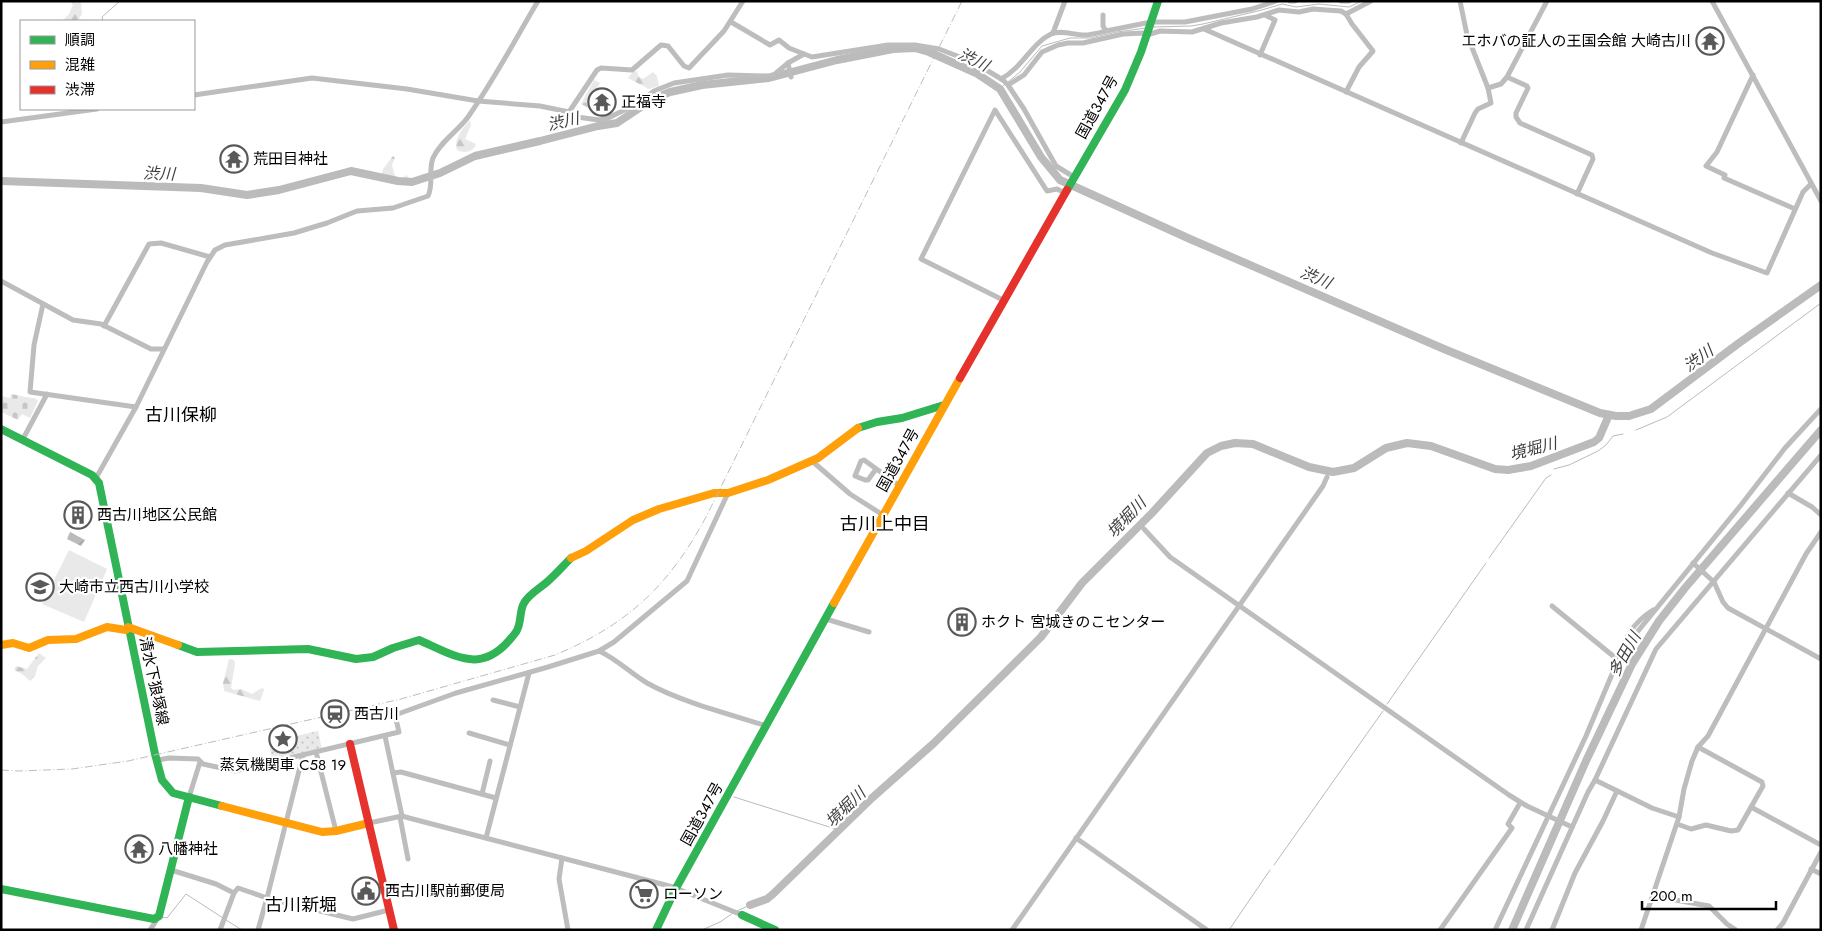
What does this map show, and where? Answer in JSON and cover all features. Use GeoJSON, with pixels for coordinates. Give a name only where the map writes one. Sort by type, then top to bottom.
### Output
{"type":"FeatureCollection","features":[{"type":"Feature","properties":{"kind":"main road","name":"国道347号"},"geometry":{"type":"LineString","coordinates":[[656,930],[675,890],[944,405],[1125,90],[1158,1]]}},
{"type":"Feature","properties":{"kind":"main road"},"geometry":{"type":"LineString","coordinates":[[1,645],[13,643],[28,648],[48,640],[76,639],[108,627],[126,630],[128,628],[197,652],[308,649],[356,659],[373,656],[419,640],[460,658],[478,660],[492,655],[512,639],[520,625],[523,604],[527,598],[547,582],[573,556],[586,551],[637,517],[714,493],[728,493],[768,480],[803,463],[812,461],[857,428],[877,422],[902,418],[944,405]]}},
{"type":"Feature","properties":{"kind":"main road"},"geometry":{"type":"LineString","coordinates":[[1,429],[96,478]]}},
{"type":"Feature","properties":{"kind":"main road","name":"清水下狼塚線"},"geometry":{"type":"LineString","coordinates":[[96,478],[102,495],[128,628],[162,780],[166,788],[172,793],[322,832],[336,831],[369,823]]}},
{"type":"Feature","properties":{"kind":"main road"},"geometry":{"type":"LineString","coordinates":[[350,744],[394,930]]}},
{"type":"Feature","properties":{"kind":"main road"},"geometry":{"type":"LineString","coordinates":[[1,889],[154,919],[159,916],[189,797]]}},
{"type":"Feature","properties":{"kind":"main road"},"geometry":{"type":"LineString","coordinates":[[742,915],[775,930]]}},
{"type":"Feature","properties":{"kind":"street"},"geometry":{"type":"LineString","coordinates":[[96,478],[136,407],[215,250],[225,245],[294,233],[357,211],[393,208],[428,196],[431,188],[430,171],[432,160],[467,118],[538,1]]}},
{"type":"Feature","properties":{"kind":"street"},"geometry":{"type":"LineString","coordinates":[[569,112],[598,70],[601,68],[632,70],[661,45],[668,46],[684,66],[689,68],[730,22],[743,1]]}},
{"type":"Feature","properties":{"kind":"street"},"geometry":{"type":"LineString","coordinates":[[1053,33],[1065,1]]}},
{"type":"Feature","properties":{"kind":"street"},"geometry":{"type":"LineString","coordinates":[[1005,82],[1046,37],[1053,33],[1085,35],[1106,31],[1149,29],[1252,9],[1276,1]]}},
{"type":"Feature","properties":{"kind":"street"},"geometry":{"type":"LineString","coordinates":[[1290,1],[1295,1]]}},
{"type":"Feature","properties":{"kind":"street"},"geometry":{"type":"LineString","coordinates":[[1341,1],[1349,1]]}},
{"type":"Feature","properties":{"kind":"street"},"geometry":{"type":"LineString","coordinates":[[1346,14],[1371,1]]}},
{"type":"Feature","properties":{"kind":"street"},"geometry":{"type":"LineString","coordinates":[[1460,1],[1472,51],[1488,88],[1491,103],[1478,109],[1461,143]]}},
{"type":"Feature","properties":{"kind":"street"},"geometry":{"type":"LineString","coordinates":[[1488,88],[1501,84],[1507,77],[1548,1]]}},
{"type":"Feature","properties":{"kind":"street"},"geometry":{"type":"LineString","coordinates":[[1712,1],[1821,201]]}},
{"type":"Feature","properties":{"kind":"street"},"geometry":{"type":"LineString","coordinates":[[1005,82],[1024,75],[1040,53],[1058,45],[1084,43],[1122,34],[1144,33],[1149,29],[1192,32],[1221,23],[1265,15],[1279,10],[1300,12],[1313,9],[1342,11],[1373,51],[1359,67],[1346,92]]}},
{"type":"Feature","properties":{"kind":"street"},"geometry":{"type":"LineString","coordinates":[[1103,15],[1103,26],[1106,31]]}},
{"type":"Feature","properties":{"kind":"street"},"geometry":{"type":"LineString","coordinates":[[1260,55],[1275,20],[1265,15]]}},
{"type":"Feature","properties":{"kind":"street"},"geometry":{"type":"LineString","coordinates":[[730,22],[770,45],[779,40],[789,48],[812,58],[888,45],[915,45],[939,48],[965,58],[1005,82],[1024,109],[1056,166],[1073,178]]}},
{"type":"Feature","properties":{"kind":"street"},"geometry":{"type":"LineString","coordinates":[[1204,29],[1712,253],[1767,273],[1803,192],[1812,184]]}},
{"type":"Feature","properties":{"kind":"street"},"geometry":{"type":"LineString","coordinates":[[195,95],[312,78],[407,89],[478,101],[540,106],[569,112],[577,117],[599,120],[608,118],[637,104],[654,91],[674,83],[711,76],[769,76],[804,54]]}},
{"type":"Feature","properties":{"kind":"street"},"geometry":{"type":"LineString","coordinates":[[788,63],[791,77]]}},
{"type":"Feature","properties":{"kind":"street"},"geometry":{"type":"LineString","coordinates":[[1752,76],[1717,152],[1706,166],[1725,175],[1724,178],[1795,209]]}},
{"type":"Feature","properties":{"kind":"street"},"geometry":{"type":"LineString","coordinates":[[1507,77],[1528,88],[1516,113],[1520,123],[1592,155],[1593,159],[1578,194]]}},
{"type":"Feature","properties":{"kind":"street"},"geometry":{"type":"LineString","coordinates":[[1,122],[90,110]]}},
{"type":"Feature","properties":{"kind":"street"},"geometry":{"type":"LineString","coordinates":[[1005,300],[921,258],[994,110],[1047,190],[1057,189],[1066,192]]}},
{"type":"Feature","properties":{"kind":"street"},"geometry":{"type":"LineString","coordinates":[[104,326],[149,244],[161,243],[210,257]]}},
{"type":"Feature","properties":{"kind":"street"},"geometry":{"type":"LineString","coordinates":[[1,281],[73,320],[104,326],[151,349],[164,349]]}},
{"type":"Feature","properties":{"kind":"street"},"geometry":{"type":"LineString","coordinates":[[43,304],[34,346],[30,392],[136,407]]}},
{"type":"Feature","properties":{"kind":"street"},"geometry":{"type":"LineString","coordinates":[[23,439],[48,394]]}},
{"type":"Feature","properties":{"kind":"street"},"geometry":{"type":"LineString","coordinates":[[1495,930],[1586,736],[1618,660],[1656,608],[1694,564],[1785,448],[1821,409]]}},
{"type":"Feature","properties":{"kind":"street"},"geometry":{"type":"LineString","coordinates":[[1526,930],[1571,827],[1595,780],[1652,656],[1713,581],[1821,455]]}},
{"type":"Feature","properties":{"kind":"street"},"geometry":{"type":"LineString","coordinates":[[812,461],[850,494],[883,515]]}},
{"type":"Feature","properties":{"kind":"street"},"geometry":{"type":"LineString","coordinates":[[876,470],[900,486]]}},
{"type":"Feature","properties":{"kind":"street"},"geometry":{"type":"LineString","coordinates":[[1012,930],[1323,486],[1327,477]]}},
{"type":"Feature","properties":{"kind":"street"},"geometry":{"type":"LineString","coordinates":[[158,760],[168,758],[198,759],[203,764],[235,771],[385,736],[399,732],[395,715],[456,692],[529,673],[599,651],[636,624],[687,580],[728,493]]}},
{"type":"Feature","properties":{"kind":"street"},"geometry":{"type":"LineString","coordinates":[[1788,493],[1812,507],[1821,515]]}},
{"type":"Feature","properties":{"kind":"street"},"geometry":{"type":"LineString","coordinates":[[1144,529],[1170,556],[1520,802],[1571,827]]}},
{"type":"Feature","properties":{"kind":"street"},"geometry":{"type":"LineString","coordinates":[[1641,930],[1677,824],[1684,789],[1698,747],[1708,736],[1806,554],[1821,532]]}},
{"type":"Feature","properties":{"kind":"street"},"geometry":{"type":"LineString","coordinates":[[1694,564],[1713,581],[1728,608],[1821,659]]}},
{"type":"Feature","properties":{"kind":"street"},"geometry":{"type":"LineString","coordinates":[[1552,606],[1618,660]]}},
{"type":"Feature","properties":{"kind":"street"},"geometry":{"type":"LineString","coordinates":[[826,619],[869,632]]}},
{"type":"Feature","properties":{"kind":"street"},"geometry":{"type":"LineString","coordinates":[[599,651],[610,656],[647,683],[767,726]]}},
{"type":"Feature","properties":{"kind":"street"},"geometry":{"type":"LineString","coordinates":[[486,838],[529,673]]}},
{"type":"Feature","properties":{"kind":"street"},"geometry":{"type":"LineString","coordinates":[[493,700],[520,707]]}},
{"type":"Feature","properties":{"kind":"street"},"geometry":{"type":"LineString","coordinates":[[469,733],[510,744]]}},
{"type":"Feature","properties":{"kind":"street"},"geometry":{"type":"LineString","coordinates":[[385,736],[408,859]]}},
{"type":"Feature","properties":{"kind":"street"},"geometry":{"type":"LineString","coordinates":[[1677,824],[1691,829],[1706,825],[1735,831],[1740,828],[1763,786],[1762,782],[1698,747]]}},
{"type":"Feature","properties":{"kind":"street"},"geometry":{"type":"LineString","coordinates":[[316,752],[336,831]]}},
{"type":"Feature","properties":{"kind":"street"},"geometry":{"type":"LineString","coordinates":[[258,930],[304,755]]}},
{"type":"Feature","properties":{"kind":"street"},"geometry":{"type":"LineString","coordinates":[[189,797],[200,762]]}},
{"type":"Feature","properties":{"kind":"street"},"geometry":{"type":"LineString","coordinates":[[482,794],[490,762]]}},
{"type":"Feature","properties":{"kind":"street"},"geometry":{"type":"LineString","coordinates":[[393,773],[400,772],[496,798]]}},
{"type":"Feature","properties":{"kind":"street"},"geometry":{"type":"LineString","coordinates":[[1595,780],[1660,812],[1679,817]]}},
{"type":"Feature","properties":{"kind":"street"},"geometry":{"type":"LineString","coordinates":[[1552,930],[1576,873],[1617,792]]}},
{"type":"Feature","properties":{"kind":"street"},"geometry":{"type":"LineString","coordinates":[[1440,930],[1512,828],[1508,824],[1520,802]]}},
{"type":"Feature","properties":{"kind":"street"},"geometry":{"type":"LineString","coordinates":[[1751,807],[1821,845]]}},
{"type":"Feature","properties":{"kind":"street"},"geometry":{"type":"LineString","coordinates":[[369,823],[401,816],[673,887],[675,890],[742,915]]}},
{"type":"Feature","properties":{"kind":"street"},"geometry":{"type":"LineString","coordinates":[[1076,838],[1207,930]]}},
{"type":"Feature","properties":{"kind":"street"},"geometry":{"type":"LineString","coordinates":[[1777,930],[1821,852]]}},
{"type":"Feature","properties":{"kind":"street"},"geometry":{"type":"LineString","coordinates":[[562,858],[559,879],[568,930]]}},
{"type":"Feature","properties":{"kind":"street"},"geometry":{"type":"LineString","coordinates":[[1811,869],[1821,874]]}},
{"type":"Feature","properties":{"kind":"street"},"geometry":{"type":"LineString","coordinates":[[170,870],[216,884],[234,893]]}},
{"type":"Feature","properties":{"kind":"street"},"geometry":{"type":"LineString","coordinates":[[220,930],[234,893],[238,888],[267,898],[353,919],[389,910]]}},
{"type":"Feature","properties":{"kind":"street"},"geometry":{"type":"LineString","coordinates":[[1653,896],[1709,906],[1736,930]]}},
{"type":"Feature","properties":{"kind":"street"},"geometry":{"type":"LineString","coordinates":[[150,930],[156,918]]}},
{"type":"Feature","properties":{"kind":"green space"},"geometry":{"type":"Polygon","coordinates":[[[72,1],[81,1],[82,14],[76,20],[63,20],[69,14],[73,5],[72,1]]]}},
{"type":"Feature","properties":{"kind":"green space"},"geometry":{"type":"Polygon","coordinates":[[[637,71],[639,77],[643,79],[653,72],[657,76],[659,86],[649,89],[628,78],[633,72],[637,71]]]}},
{"type":"Feature","properties":{"kind":"green space"},"geometry":{"type":"Polygon","coordinates":[[[594,80],[600,83],[590,100],[602,106],[598,113],[581,104],[594,80]]]}},
{"type":"Feature","properties":{"kind":"green space"},"geometry":{"type":"Polygon","coordinates":[[[470,120],[471,125],[465,139],[476,144],[475,147],[466,152],[457,150],[458,137],[470,120]]]}},
{"type":"Feature","properties":{"kind":"green space"},"geometry":{"type":"Polygon","coordinates":[[[393,156],[395,158],[392,165],[395,176],[400,179],[407,175],[409,179],[406,184],[392,184],[381,176],[383,169],[393,156]]]}},
{"type":"Feature","properties":{"kind":"green space"},"geometry":{"type":"Polygon","coordinates":[[[11,394],[38,401],[30,418],[22,414],[18,420],[1,412],[1,396],[10,398],[11,394]]]}},
{"type":"Feature","properties":{"kind":"green space"},"geometry":{"type":"Polygon","coordinates":[[[69,550],[107,569],[84,622],[42,604],[69,550]]]}},
{"type":"Feature","properties":{"kind":"green space"},"geometry":{"type":"Polygon","coordinates":[[[39,653],[46,658],[38,666],[35,676],[30,681],[14,670],[16,666],[27,669],[39,653]]]}},
{"type":"Feature","properties":{"kind":"green space"},"geometry":{"type":"Polygon","coordinates":[[[229,659],[234,660],[235,664],[231,688],[234,690],[241,689],[252,694],[263,688],[260,701],[224,691],[223,683],[229,659]]]}},
{"type":"Feature","properties":{"kind":"green space"},"geometry":{"type":"Polygon","coordinates":[[[318,731],[322,749],[272,760],[269,742],[318,731]]]}},
{"type":"Feature","properties":{"kind":"water"},"geometry":{"type":"Polygon","coordinates":[[[70,532],[85,540],[81,546],[67,539],[70,532]]]}},
{"type":"Feature","properties":{"kind":"waterway"},"geometry":{"type":"LineString","coordinates":[[103,20],[102,17],[120,1]]}},
{"type":"Feature","properties":{"kind":"waterway"},"geometry":{"type":"LineString","coordinates":[[1152,27],[1203,24],[1282,4],[1296,7],[1319,4],[1349,7],[1362,1]]}},
{"type":"Feature","properties":{"kind":"waterway"},"geometry":{"type":"LineString","coordinates":[[1008,82],[1020,72],[1042,46],[1070,38],[1090,38],[1146,28]]}},
{"type":"Feature","properties":{"kind":"waterway","name":"渋川"},"geometry":{"type":"LineString","coordinates":[[1,181],[201,188],[247,195],[279,190],[351,171],[398,181],[412,182],[440,173],[475,156],[617,123],[653,99],[670,92],[702,85],[769,78],[837,60],[893,49],[915,48],[929,52],[976,73],[1000,89],[1041,157],[1060,180],[1190,239],[1444,349],[1600,413],[1629,416],[1651,409],[1821,285]]}},
{"type":"Feature","properties":{"kind":"waterway","name":"渋川"},"geometry":{"type":"LineString","coordinates":[[1000,89],[1005,84]]}},
{"type":"Feature","properties":{"kind":"waterway"},"geometry":{"type":"LineString","coordinates":[[1636,430],[1667,417],[1821,303]]}},
{"type":"Feature","properties":{"kind":"waterway","name":"境堀川"},"geometry":{"type":"LineString","coordinates":[[750,905],[767,899],[773,894],[872,798],[934,743],[1041,637],[1082,583],[1152,513],[1207,453],[1221,446],[1235,443],[1253,444],[1309,467],[1333,472],[1354,468],[1386,448],[1407,443],[1431,446],[1495,469],[1508,470],[1531,466],[1594,442],[1599,438],[1609,415]]}},
{"type":"Feature","properties":{"kind":"waterway","name":"多田川"},"geometry":{"type":"LineString","coordinates":[[1512,930],[1586,761],[1632,664],[1659,621],[1685,588],[1821,430]]}},
{"type":"Feature","properties":{"kind":"waterway"},"geometry":{"type":"LineString","coordinates":[[1554,469],[1569,465],[1598,451],[1613,436],[1623,434]]}},
{"type":"Feature","properties":{"kind":"waterway"},"geometry":{"type":"LineString","coordinates":[[1489,558],[1546,478],[1551,475]]}},
{"type":"Feature","properties":{"kind":"waterway"},"geometry":{"type":"LineString","coordinates":[[1387,704],[1486,563]]}},
{"type":"Feature","properties":{"kind":"waterway"},"geometry":{"type":"LineString","coordinates":[[1274,865],[1383,711]]}},
{"type":"Feature","properties":{"kind":"waterway"},"geometry":{"type":"LineString","coordinates":[[734,797],[839,830]]}},
{"type":"Feature","properties":{"kind":"waterway"},"geometry":{"type":"LineString","coordinates":[[1229,930],[1270,870]]}},
{"type":"Feature","properties":{"kind":"waterway"},"geometry":{"type":"LineString","coordinates":[[162,917],[167,918],[186,894],[223,918]]}},
{"type":"Feature","properties":{"kind":"waterway"},"geometry":{"type":"LineString","coordinates":[[737,911],[750,905]]}},
{"type":"Feature","properties":{"kind":"waterway"},"geometry":{"type":"LineString","coordinates":[[702,930],[720,922],[733,913]]}},
{"type":"Feature","properties":{"kind":"waterway"},"geometry":{"type":"LineString","coordinates":[[226,920],[242,930]]}},
{"type":"Feature","properties":{"kind":"railway"},"geometry":{"type":"LineString","coordinates":[[1,770],[72,769],[128,761],[401,699],[555,655],[604,630],[644,601],[677,563],[706,517],[962,1]]}},
{"type":"Feature","properties":{"kind":"traffic: fast"},"geometry":{"type":"LineString","coordinates":[[1067,190],[1125,90],[1141,52],[1158,1]]}},
{"type":"Feature","properties":{"kind":"traffic: fast"},"geometry":{"type":"LineString","coordinates":[[858,428],[877,422],[902,418],[944,405]]}},
{"type":"Feature","properties":{"kind":"traffic: fast"},"geometry":{"type":"LineString","coordinates":[[1,429],[92,475],[99,483],[162,780],[173,793],[222,806]]}},
{"type":"Feature","properties":{"kind":"traffic: fast"},"geometry":{"type":"LineString","coordinates":[[178,645],[197,652],[308,649],[356,659],[373,657],[393,648],[419,640],[459,657],[482,659],[504,646],[518,628],[522,606],[526,600],[571,558]]}},
{"type":"Feature","properties":{"kind":"traffic: fast"},"geometry":{"type":"LineString","coordinates":[[656,930],[675,890],[834,603]]}},
{"type":"Feature","properties":{"kind":"traffic: fast"},"geometry":{"type":"LineString","coordinates":[[1,889],[154,919],[159,916],[189,797]]}},
{"type":"Feature","properties":{"kind":"traffic: fast"},"geometry":{"type":"LineString","coordinates":[[742,915],[775,930]]}},
{"type":"Feature","properties":{"kind":"traffic: slow"},"geometry":{"type":"LineString","coordinates":[[834,603],[960,378]]}},
{"type":"Feature","properties":{"kind":"traffic: slow"},"geometry":{"type":"LineString","coordinates":[[571,558],[586,551],[633,520],[659,509],[714,493],[728,493],[768,480],[818,458],[858,428]]}},
{"type":"Feature","properties":{"kind":"traffic: slow"},"geometry":{"type":"LineString","coordinates":[[1,645],[13,643],[29,648],[48,640],[76,639],[107,627],[126,630],[128,627],[178,645]]}},
{"type":"Feature","properties":{"kind":"traffic: slow"},"geometry":{"type":"LineString","coordinates":[[222,806],[322,832],[336,831],[369,823]]}},
{"type":"Feature","properties":{"kind":"traffic: jam"},"geometry":{"type":"LineString","coordinates":[[960,378],[1067,190]]}},
{"type":"Feature","properties":{"kind":"traffic: jam"},"geometry":{"type":"LineString","coordinates":[[350,744],[394,930]]}},
{"type":"Feature","properties":{"kind":"place","name":"エホバの証人の王国会館 大崎古川"},"geometry":{"type":"Point","coordinates":[1710,41]}},
{"type":"Feature","properties":{"kind":"place","name":"正福寺"},"geometry":{"type":"Point","coordinates":[602,102]}},
{"type":"Feature","properties":{"kind":"place","name":"荒田目神社"},"geometry":{"type":"Point","coordinates":[234,159]}},
{"type":"Feature","properties":{"kind":"place","name":"西古川地区公民館"},"geometry":{"type":"Point","coordinates":[78,515]}},
{"type":"Feature","properties":{"kind":"place","name":"大崎市立西古川小学校"},"geometry":{"type":"Point","coordinates":[40,587]}},
{"type":"Feature","properties":{"kind":"place","name":"ホクト 宮城きのこセンター"},"geometry":{"type":"Point","coordinates":[962,622]}},
{"type":"Feature","properties":{"kind":"place","name":"西古川"},"geometry":{"type":"Point","coordinates":[335,714]}},
{"type":"Feature","properties":{"kind":"place","name":"蒸気機関車 C58 19"},"geometry":{"type":"Point","coordinates":[283,739]}},
{"type":"Feature","properties":{"kind":"place","name":"八幡神社"},"geometry":{"type":"Point","coordinates":[139,849]}},
{"type":"Feature","properties":{"kind":"place","name":"西古川駅前郵便局"},"geometry":{"type":"Point","coordinates":[366,891]}},
{"type":"Feature","properties":{"kind":"place","name":"ローソン"},"geometry":{"type":"Point","coordinates":[644,894]}},
{"type":"Feature","properties":{"kind":"district","name":"古川保柳"},"geometry":{"type":"Point","coordinates":[181,415]}},
{"type":"Feature","properties":{"kind":"district","name":"古川上中目"},"geometry":{"type":"Point","coordinates":[885,524]}},
{"type":"Feature","properties":{"kind":"district","name":"古川新堀"},"geometry":{"type":"Point","coordinates":[301,905]}}]}
